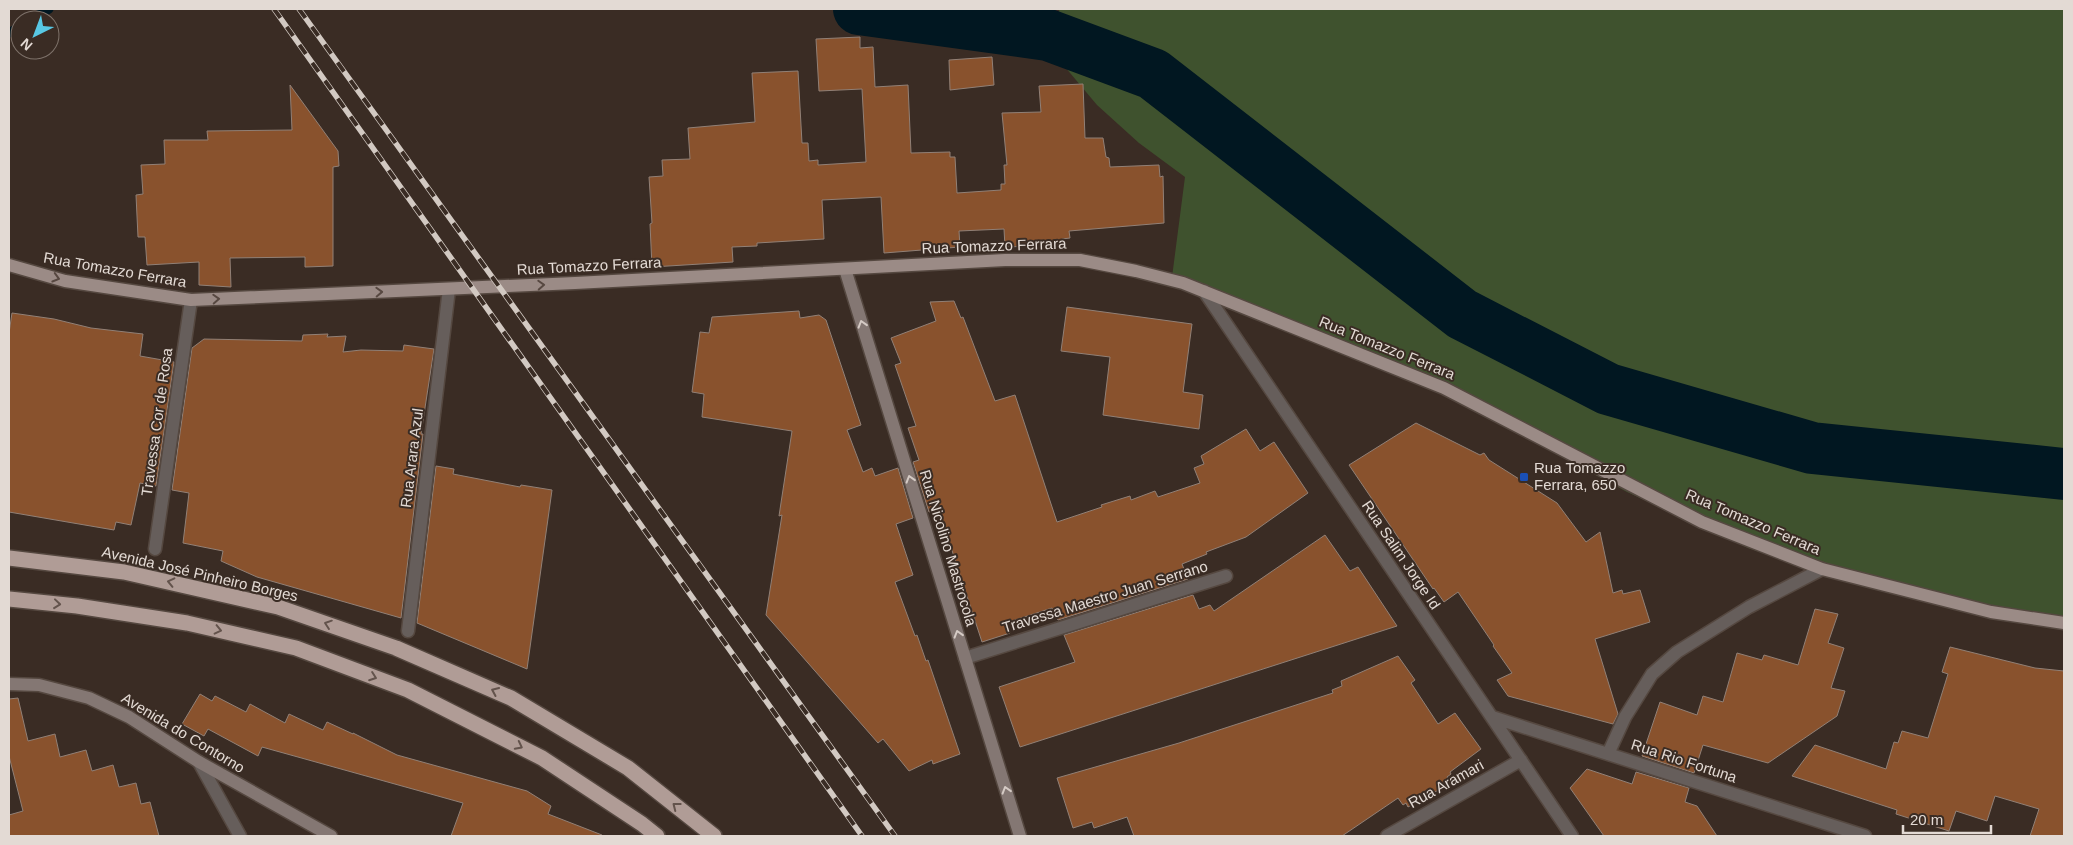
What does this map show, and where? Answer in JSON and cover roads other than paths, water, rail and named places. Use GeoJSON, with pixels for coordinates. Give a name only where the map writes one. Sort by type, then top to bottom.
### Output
{"type":"FeatureCollection","features":[{"type":"Feature","properties":{"kind":"highway","name":"Avenida José Pinheiro Borges"},"geometry":{"type":"LineString","coordinates":[[9,558],[124,572],[278,606],[396,648],[511,698],[628,768],[714,836]]}},
{"type":"Feature","properties":{"kind":"highway"},"geometry":{"type":"LineString","coordinates":[[9,600],[77,606],[187,623],[296,648],[408,690],[542,758],[658,836]]}},
{"type":"Feature","properties":{"kind":"main road","name":"Rua Tomazzo Ferrara"},"geometry":{"type":"LineString","coordinates":[[9,265],[65,281],[191,300],[449,290],[1006,260],[1080,260],[1146,274],[1204,292],[1444,388],[1702,522],[1822,569],[1991,612],[2064,623]]}},
{"type":"Feature","properties":{"kind":"street","name":"Rua Nicolino Mastrocola"},"geometry":{"type":"LineString","coordinates":[[845,269],[1020,836]]}},
{"type":"Feature","properties":{"kind":"street","name":"Rua Arara Azul"},"geometry":{"type":"LineString","coordinates":[[408,631],[449,290]]}},
{"type":"Feature","properties":{"kind":"street","name":"Rua Salim Jorge Id"},"geometry":{"type":"LineString","coordinates":[[1204,292],[1572,836]]}},
{"type":"Feature","properties":{"kind":"street","name":"Travessa Cor de Rosa"},"geometry":{"type":"LineString","coordinates":[[155,549],[191,300]]}},
{"type":"Feature","properties":{"kind":"street"},"geometry":{"type":"LineString","coordinates":[[1608,754],[1625,717],[1652,674],[1677,652],[1749,607],[1822,569]]}},
{"type":"Feature","properties":{"kind":"street","name":"Travessa Maestro Juan Serrano"},"geometry":{"type":"LineString","coordinates":[[965,658],[1226,576]]}},
{"type":"Feature","properties":{"kind":"street","name":"Avenida do Contorno"},"geometry":{"type":"LineString","coordinates":[[9,684],[39,685],[88,698],[129,717],[199,762],[331,836]]}},
{"type":"Feature","properties":{"kind":"street","name":"Rua Rio Fortuna"},"geometry":{"type":"LineString","coordinates":[[1492,718],[1866,836]]}},
{"type":"Feature","properties":{"kind":"street","name":"Rua Aramari"},"geometry":{"type":"LineString","coordinates":[[1387,836],[1521,760]]}},
{"type":"Feature","properties":{"kind":"street"},"geometry":{"type":"LineString","coordinates":[[199,762],[240,836]]}},
{"type":"Feature","properties":{"kind":"waterway"},"geometry":{"type":"LineString","coordinates":[[859,9],[1048,35],[1153,74],[1462,314],[1608,389],[1812,448],[2064,474]]}},
{"type":"Feature","properties":{"kind":"railway"},"geometry":{"type":"LineString","coordinates":[[274,9],[862,836]]}},
{"type":"Feature","properties":{"kind":"railway"},"geometry":{"type":"LineString","coordinates":[[299,9],[895,836]]}},
{"type":"Feature","properties":{"kind":"place","name":"Rua Tomazzo Ferrara, 650"},"geometry":{"type":"Point","coordinates":[1524,477]}}]}
